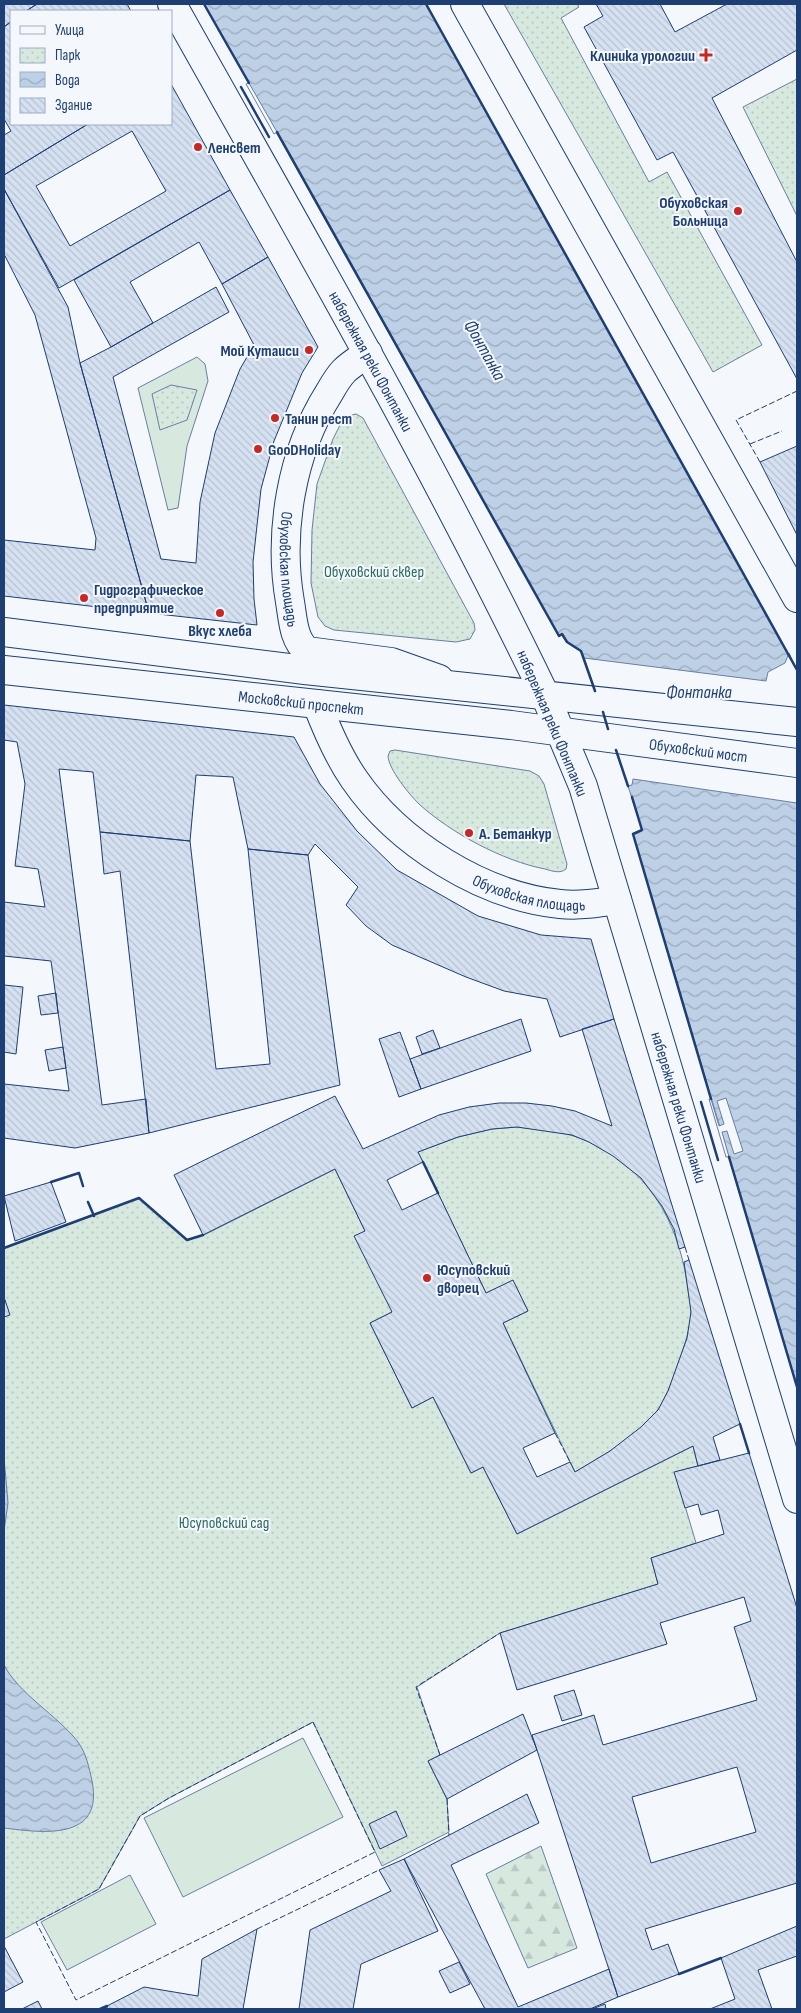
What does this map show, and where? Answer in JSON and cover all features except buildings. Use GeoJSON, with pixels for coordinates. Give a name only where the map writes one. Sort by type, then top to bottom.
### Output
{"type":"FeatureCollection","features":[{"type":"Feature","properties":{"kind":"main road","name":"набережная реки Фонтанки"},"geometry":{"type":"LineString","coordinates":[[172,4],[368,353],[545,695],[583,786],[797,1499]]}},
{"type":"Feature","properties":{"kind":"main road"},"geometry":{"type":"LineString","coordinates":[[465,4],[797,598]]}},
{"type":"Feature","properties":{"kind":"main road","name":"Обуховская площадь"},"geometry":{"type":"LineString","coordinates":[[368,353],[344,372],[320,407],[294,477],[287,538],[286,569],[295,633],[302,648],[307,652],[391,662],[457,686]]}},
{"type":"Feature","properties":{"kind":"main road","name":"Московский проспект"},"geometry":{"type":"LineString","coordinates":[[4,632],[304,670],[797,722]]}},
{"type":"Feature","properties":{"kind":"main road","name":"Московский проспект"},"geometry":{"type":"LineString","coordinates":[[4,670],[560,731],[598,737]]}},
{"type":"Feature","properties":{"kind":"main road","name":"Обуховская площадь"},"geometry":{"type":"LineString","coordinates":[[317,704],[338,754],[354,780],[377,809],[432,855],[483,883],[508,893],[536,900],[561,904],[588,904],[617,900]]}},
{"type":"Feature","properties":{"kind":"main road","name":"Обуховский мост"},"geometry":{"type":"LineString","coordinates":[[598,737],[797,763]]}},
{"type":"Feature","properties":{"kind":"green space"},"geometry":{"type":"Polygon","coordinates":[[[504,4],[577,4],[579,7],[561,18],[649,182],[667,172],[762,345],[713,372],[504,4]]]}},
{"type":"Feature","properties":{"kind":"green space"},"geometry":{"type":"Polygon","coordinates":[[[797,79],[797,216],[743,107],[797,79]]]}},
{"type":"Feature","properties":{"kind":"green space"},"geometry":{"type":"Polygon","coordinates":[[[197,357],[205,364],[208,381],[187,446],[178,508],[168,510],[138,388],[197,357]]]}},
{"type":"Feature","properties":{"kind":"green space"},"geometry":{"type":"Polygon","coordinates":[[[171,385],[197,390],[187,420],[160,430],[152,394],[171,385]]]}},
{"type":"Feature","properties":{"kind":"green space","name":"Обуховский сквер"},"geometry":{"type":"Polygon","coordinates":[[[356,414],[363,418],[474,623],[475,630],[470,639],[456,642],[334,630],[325,626],[318,617],[311,583],[312,530],[317,484],[340,425],[348,416],[356,414]]]}},
{"type":"Feature","properties":{"kind":"green space"},"geometry":{"type":"Polygon","coordinates":[[[395,750],[530,771],[539,776],[544,784],[567,864],[566,869],[559,872],[553,871],[512,860],[478,844],[446,825],[419,804],[400,782],[389,762],[388,756],[390,751],[395,750]]]}},
{"type":"Feature","properties":{"kind":"green space"},"geometry":{"type":"Polygon","coordinates":[[[517,1127],[553,1131],[579,1138],[608,1152],[627,1166],[656,1198],[667,1217],[676,1237],[687,1282],[691,1309],[689,1327],[676,1370],[662,1404],[651,1418],[632,1436],[575,1472],[503,1323],[528,1311],[513,1281],[486,1293],[418,1152],[458,1137],[492,1129],[517,1127]]]}},
{"type":"Feature","properties":{"kind":"green space","name":"Юсуповский сад"},"geometry":{"type":"Polygon","coordinates":[[[335,1169],[365,1231],[392,1312],[370,1323],[412,1408],[433,1397],[471,1473],[483,1467],[517,1534],[693,1446],[698,1466],[675,1472],[696,1543],[651,1558],[658,1584],[500,1633],[417,1687],[440,1755],[428,1761],[447,1799],[449,1832],[382,1866],[313,1722],[169,1798],[140,1816],[99,1889],[4,1939],[4,1248],[139,1198],[187,1240],[204,1235],[335,1169]]]}},
{"type":"Feature","properties":{"kind":"green space"},"geometry":{"type":"Polygon","coordinates":[[[303,1738],[343,1817],[183,1897],[144,1818],[303,1738]]]}},
{"type":"Feature","properties":{"kind":"green space"},"geometry":{"type":"Polygon","coordinates":[[[541,1846],[577,1948],[528,1968],[486,1874],[541,1846]]]}},
{"type":"Feature","properties":{"kind":"green space"},"geometry":{"type":"Polygon","coordinates":[[[130,1875],[156,1924],[67,1970],[41,1922],[130,1875]]]}},
{"type":"Feature","properties":{"kind":"water","name":"Фонтанка"},"geometry":{"type":"Polygon","coordinates":[[[204,4],[426,4],[797,670],[797,1387],[633,834],[642,830],[581,651],[567,642],[563,634],[559,636],[204,4]]]}},
{"type":"Feature","properties":{"kind":"water"},"geometry":{"type":"Polygon","coordinates":[[[4,1458],[8,1503],[4,1531],[4,1458]]]}},
{"type":"Feature","properties":{"kind":"water"},"geometry":{"type":"Polygon","coordinates":[[[4,1665],[19,1686],[69,1732],[83,1751],[92,1781],[93,1800],[89,1814],[80,1824],[67,1829],[52,1831],[4,1828],[4,1665]]]}},
{"type":"Feature","properties":{"kind":"pier"},"geometry":{"type":"Polygon","coordinates":[[[249,83],[277,132],[274,134],[246,84],[249,83]]]}},
{"type":"Feature","properties":{"kind":"pier"},"geometry":{"type":"Polygon","coordinates":[[[789,653],[797,670],[797,803],[633,779],[632,785],[628,786],[584,658],[766,681],[768,672],[785,663],[789,653]]]}},
{"type":"Feature","properties":{"kind":"pier"},"geometry":{"type":"Polygon","coordinates":[[[726,1098],[743,1151],[734,1154],[727,1131],[722,1132],[729,1157],[726,1157],[709,1099],[711,1099],[719,1126],[724,1124],[717,1101],[726,1098]]]}},
{"type":"Feature","properties":{"kind":"fence"},"geometry":{"type":"LineString","coordinates":[[760,462],[736,420],[797,391]]}},
{"type":"Feature","properties":{"kind":"fence"},"geometry":{"type":"LineString","coordinates":[[750,444],[782,431]]}},
{"type":"Feature","properties":{"kind":"fence"},"geometry":{"type":"LineString","coordinates":[[685,1247],[689,1260]]}},
{"type":"Feature","properties":{"kind":"fence"},"geometry":{"type":"LineString","coordinates":[[555,1433],[570,1462]]}},
{"type":"Feature","properties":{"kind":"fence"},"geometry":{"type":"LineString","coordinates":[[440,1755],[416,1687],[500,1633]]}},
{"type":"Feature","properties":{"kind":"fence"},"geometry":{"type":"LineString","coordinates":[[313,1722],[375,1852],[76,2000],[36,1922],[99,1889],[140,1816],[169,1798],[313,1722]]}},
{"type":"Feature","properties":{"kind":"fence"},"geometry":{"type":"LineString","coordinates":[[447,1799],[449,1835]]}},
{"type":"Feature","properties":{"kind":"fence"},"geometry":{"type":"LineString","coordinates":[[257,1929],[379,1870]]}},
{"type":"Feature","properties":{"kind":"wall"},"geometry":{"type":"LineString","coordinates":[[204,4],[249,83]]}},
{"type":"Feature","properties":{"kind":"wall"},"geometry":{"type":"LineString","coordinates":[[426,4],[797,670]]}},
{"type":"Feature","properties":{"kind":"wall"},"geometry":{"type":"LineString","coordinates":[[241,87],[269,137]]}},
{"type":"Feature","properties":{"kind":"wall"},"geometry":{"type":"LineString","coordinates":[[277,132],[559,636],[562,634],[567,642],[581,651],[595,691]]}},
{"type":"Feature","properties":{"kind":"wall"},"geometry":{"type":"LineString","coordinates":[[603,712],[608,729]]}},
{"type":"Feature","properties":{"kind":"wall"},"geometry":{"type":"LineString","coordinates":[[616,750],[628,786]]}},
{"type":"Feature","properties":{"kind":"wall"},"geometry":{"type":"LineString","coordinates":[[632,797],[642,830],[633,834],[711,1099]]}},
{"type":"Feature","properties":{"kind":"wall"},"geometry":{"type":"LineString","coordinates":[[701,1102],[718,1160]]}},
{"type":"Feature","properties":{"kind":"wall"},"geometry":{"type":"LineString","coordinates":[[729,1157],[797,1387]]}},
{"type":"Feature","properties":{"kind":"wall"},"geometry":{"type":"LineString","coordinates":[[423,1162],[438,1193]]}},
{"type":"Feature","properties":{"kind":"wall"},"geometry":{"type":"LineString","coordinates":[[51,1182],[79,1173],[83,1186]]}},
{"type":"Feature","properties":{"kind":"wall"},"geometry":{"type":"LineString","coordinates":[[4,1248],[139,1198],[187,1240],[203,1235]]}},
{"type":"Feature","properties":{"kind":"wall"},"geometry":{"type":"LineString","coordinates":[[88,1202],[94,1216]]}},
{"type":"Feature","properties":{"kind":"wall"},"geometry":{"type":"LineString","coordinates":[[740,1424],[749,1453]]}},
{"type":"Feature","properties":{"kind":"wall"},"geometry":{"type":"LineString","coordinates":[[679,1974],[721,1958]]}},
{"type":"Feature","properties":{"kind":"wall"},"geometry":{"type":"LineString","coordinates":[[100,2009],[107,2006]]}},
{"type":"Feature","properties":{"kind":"place","name":"Клиника урологии"},"geometry":{"type":"Point","coordinates":[706,55]}},
{"type":"Feature","properties":{"kind":"place","name":"Ленсвет"},"geometry":{"type":"Point","coordinates":[198,147]}},
{"type":"Feature","properties":{"kind":"place","name":"Обуховская Больница"},"geometry":{"type":"Point","coordinates":[738,211]}},
{"type":"Feature","properties":{"kind":"place","name":"Мой Кутаиси"},"geometry":{"type":"Point","coordinates":[309,350]}},
{"type":"Feature","properties":{"kind":"place","name":"Танин рест"},"geometry":{"type":"Point","coordinates":[275,418]}},
{"type":"Feature","properties":{"kind":"place","name":"GooDHoliday"},"geometry":{"type":"Point","coordinates":[258,449]}},
{"type":"Feature","properties":{"kind":"place","name":"Гидрографическое предприятие"},"geometry":{"type":"Point","coordinates":[84,598]}},
{"type":"Feature","properties":{"kind":"place","name":"Вкус хлеба"},"geometry":{"type":"Point","coordinates":[220,613]}},
{"type":"Feature","properties":{"kind":"place","name":"А. Бетанкур"},"geometry":{"type":"Point","coordinates":[469,833]}},
{"type":"Feature","properties":{"kind":"place","name":"Юсуповский дворец"},"geometry":{"type":"Point","coordinates":[427,1278]}}]}
